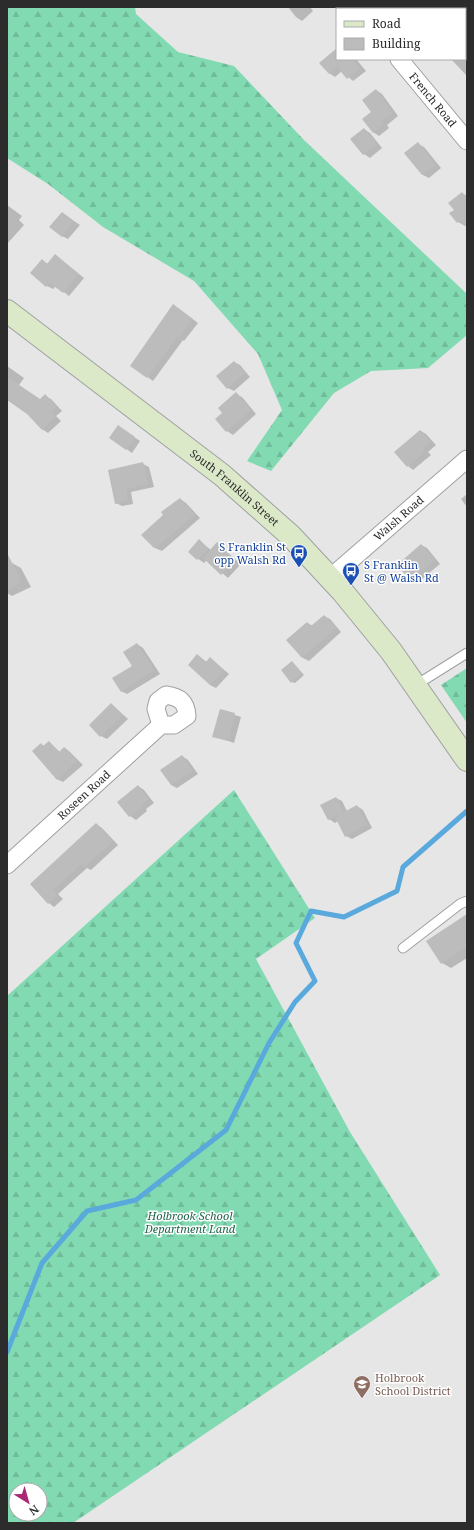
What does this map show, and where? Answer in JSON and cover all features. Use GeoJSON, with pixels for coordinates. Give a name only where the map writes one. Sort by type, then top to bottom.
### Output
{"type":"FeatureCollection","features":[{"type":"Feature","properties":{"kind":"main road","name":"South Franklin Street"},"geometry":{"type":"LineString","coordinates":[[7,311],[162,427],[236,486],[291,536],[330,578],[372,628],[416,685],[467,760]]}},
{"type":"Feature","properties":{"kind":"street","name":"French Road"},"geometry":{"type":"LineString","coordinates":[[400,60],[467,141]]}},
{"type":"Feature","properties":{"kind":"street","name":"Walsh Road"},"geometry":{"type":"LineString","coordinates":[[330,578],[467,459]]}},
{"type":"Feature","properties":{"kind":"street","name":"Roseen Road"},"geometry":{"type":"LineString","coordinates":[[7,865],[161,725]]}},
{"type":"Feature","properties":{"kind":"lane"},"geometry":{"type":"LineString","coordinates":[[416,685],[467,653]]}},
{"type":"Feature","properties":{"kind":"lane"},"geometry":{"type":"LineString","coordinates":[[403,948],[460,904],[467,901]]}},
{"type":"Feature","properties":{"kind":"green space"},"geometry":{"type":"Polygon","coordinates":[[[7,7],[135,7],[136,14],[178,52],[234,66],[304,140],[467,294],[467,335],[428,368],[371,371],[334,393],[271,471],[247,461],[282,410],[258,354],[194,281],[103,227],[48,184],[7,158],[7,7]]]}},
{"type":"Feature","properties":{"kind":"green space"},"geometry":{"type":"Polygon","coordinates":[[[467,668],[467,723],[441,685],[467,668]]]}},
{"type":"Feature","properties":{"kind":"green space","name":"Holbrook School Department Land"},"geometry":{"type":"Polygon","coordinates":[[[234,790],[315,918],[256,959],[350,1132],[440,1275],[73,1523],[7,1523],[7,996],[234,790]]]}},
{"type":"Feature","properties":{"kind":"building"},"geometry":{"type":"Polygon","coordinates":[[[336,49],[336,60],[354,60],[360,68],[347,79],[337,67],[329,74],[319,63],[336,49]]]}},
{"type":"Feature","properties":{"kind":"building"},"geometry":{"type":"Polygon","coordinates":[[[376,89],[393,113],[382,121],[384,124],[373,133],[362,119],[371,112],[362,100],[376,89]]]}},
{"type":"Feature","properties":{"kind":"building"},"geometry":{"type":"Polygon","coordinates":[[[364,128],[377,144],[363,155],[350,139],[364,128]]]}},
{"type":"Feature","properties":{"kind":"building"},"geometry":{"type":"Polygon","coordinates":[[[418,142],[436,165],[422,175],[404,153],[418,142]]]}},
{"type":"Feature","properties":{"kind":"building"},"geometry":{"type":"Polygon","coordinates":[[[462,192],[467,199],[467,227],[461,220],[457,223],[449,213],[454,210],[448,203],[462,192]]]}},
{"type":"Feature","properties":{"kind":"building"},"geometry":{"type":"Polygon","coordinates":[[[62,212],[74,221],[62,237],[49,227],[62,212]]]}},
{"type":"Feature","properties":{"kind":"building"},"geometry":{"type":"Polygon","coordinates":[[[55,254],[79,274],[63,293],[50,283],[46,287],[30,273],[42,259],[47,264],[55,254]]]}},
{"type":"Feature","properties":{"kind":"building"},"geometry":{"type":"Polygon","coordinates":[[[173,304],[193,319],[178,338],[177,337],[147,378],[130,366],[173,304]]]}},
{"type":"Feature","properties":{"kind":"building"},"geometry":{"type":"Polygon","coordinates":[[[234,361],[245,373],[227,389],[216,376],[234,361]]]}},
{"type":"Feature","properties":{"kind":"building"},"geometry":{"type":"Polygon","coordinates":[[[7,377],[40,399],[45,394],[57,407],[51,412],[56,417],[42,430],[27,414],[7,400],[7,377]]]}},
{"type":"Feature","properties":{"kind":"building"},"geometry":{"type":"Polygon","coordinates":[[[236,392],[251,410],[226,432],[215,419],[222,413],[218,408],[236,392]]]}},
{"type":"Feature","properties":{"kind":"building"},"geometry":{"type":"Polygon","coordinates":[[[118,425],[135,437],[126,450],[109,438],[118,425]]]}},
{"type":"Feature","properties":{"kind":"building"},"geometry":{"type":"Polygon","coordinates":[[[420,430],[430,441],[423,448],[425,451],[407,467],[394,452],[420,430]]]}},
{"type":"Feature","properties":{"kind":"building"},"geometry":{"type":"Polygon","coordinates":[[[143,462],[148,484],[126,489],[128,501],[115,504],[108,470],[143,462]]]}},
{"type":"Feature","properties":{"kind":"building"},"geometry":{"type":"Polygon","coordinates":[[[180,498],[195,515],[155,548],[153,547],[141,535],[163,515],[161,512],[180,498]]]}},
{"type":"Feature","properties":{"kind":"building"},"geometry":{"type":"Polygon","coordinates":[[[199,539],[209,549],[197,560],[188,552],[199,539]]]}},
{"type":"Feature","properties":{"kind":"building"},"geometry":{"type":"Polygon","coordinates":[[[217,542],[235,560],[221,575],[203,558],[217,542]]]}},
{"type":"Feature","properties":{"kind":"building"},"geometry":{"type":"Polygon","coordinates":[[[421,544],[435,560],[411,581],[397,565],[421,544]]]}},
{"type":"Feature","properties":{"kind":"building"},"geometry":{"type":"Polygon","coordinates":[[[7,553],[22,582],[7,590],[7,553]]]}},
{"type":"Feature","properties":{"kind":"building"},"geometry":{"type":"Polygon","coordinates":[[[324,615],[336,628],[302,658],[286,640],[307,622],[311,626],[324,615]]]}},
{"type":"Feature","properties":{"kind":"building"},"geometry":{"type":"Polygon","coordinates":[[[137,643],[154,670],[121,692],[112,678],[132,666],[123,652],[137,643]]]}},
{"type":"Feature","properties":{"kind":"building"},"geometry":{"type":"Polygon","coordinates":[[[197,654],[206,662],[210,657],[224,670],[210,685],[188,665],[197,654]]]}},
{"type":"Feature","properties":{"kind":"building"},"geometry":{"type":"Polygon","coordinates":[[[292,661],[302,673],[291,683],[281,670],[292,661]]]}},
{"type":"Feature","properties":{"kind":"building"},"geometry":{"type":"Polygon","coordinates":[[[111,703],[123,715],[100,737],[89,725],[111,703]]]}},
{"type":"Feature","properties":{"kind":"building"},"geometry":{"type":"Polygon","coordinates":[[[220,709],[235,713],[228,741],[212,737],[220,709]]]}},
{"type":"Feature","properties":{"kind":"building"},"geometry":{"type":"Polygon","coordinates":[[[49,741],[59,752],[64,747],[77,761],[57,780],[32,751],[41,743],[43,746],[49,741]]]}},
{"type":"Feature","properties":{"kind":"building"},"geometry":{"type":"Polygon","coordinates":[[[182,755],[193,771],[171,785],[160,770],[182,755]]]}},
{"type":"Feature","properties":{"kind":"building"},"geometry":{"type":"Polygon","coordinates":[[[138,785],[149,799],[141,806],[142,807],[129,817],[117,802],[138,785]]]}},
{"type":"Feature","properties":{"kind":"building"},"geometry":{"type":"Polygon","coordinates":[[[336,797],[344,812],[357,805],[367,824],[345,837],[335,817],[338,815],[328,820],[320,805],[336,797]]]}},
{"type":"Feature","properties":{"kind":"building"},"geometry":{"type":"Polygon","coordinates":[[[96,823],[113,841],[85,867],[82,864],[53,890],[57,895],[48,904],[30,884],[96,823]]]}},
{"type":"Feature","properties":{"kind":"building"},"geometry":{"type":"Polygon","coordinates":[[[467,914],[467,947],[441,964],[426,941],[467,914]]]}},
{"type":"Feature","properties":{"kind":"waterway"},"geometry":{"type":"LineString","coordinates":[[7,1352],[42,1263],[87,1211],[136,1200],[226,1130],[269,1043],[295,1002],[315,981],[296,943],[311,911],[344,917],[397,891],[403,867],[467,811]]}},
{"type":"Feature","properties":{"kind":"place","name":"S Franklin St opp Walsh Rd"},"geometry":{"type":"Point","coordinates":[299,568]}},
{"type":"Feature","properties":{"kind":"place","name":"S Franklin St @ Walsh Rd"},"geometry":{"type":"Point","coordinates":[351,586]}},
{"type":"Feature","properties":{"kind":"place","name":"Holbrook School District"},"geometry":{"type":"Point","coordinates":[362,1399]}}]}
